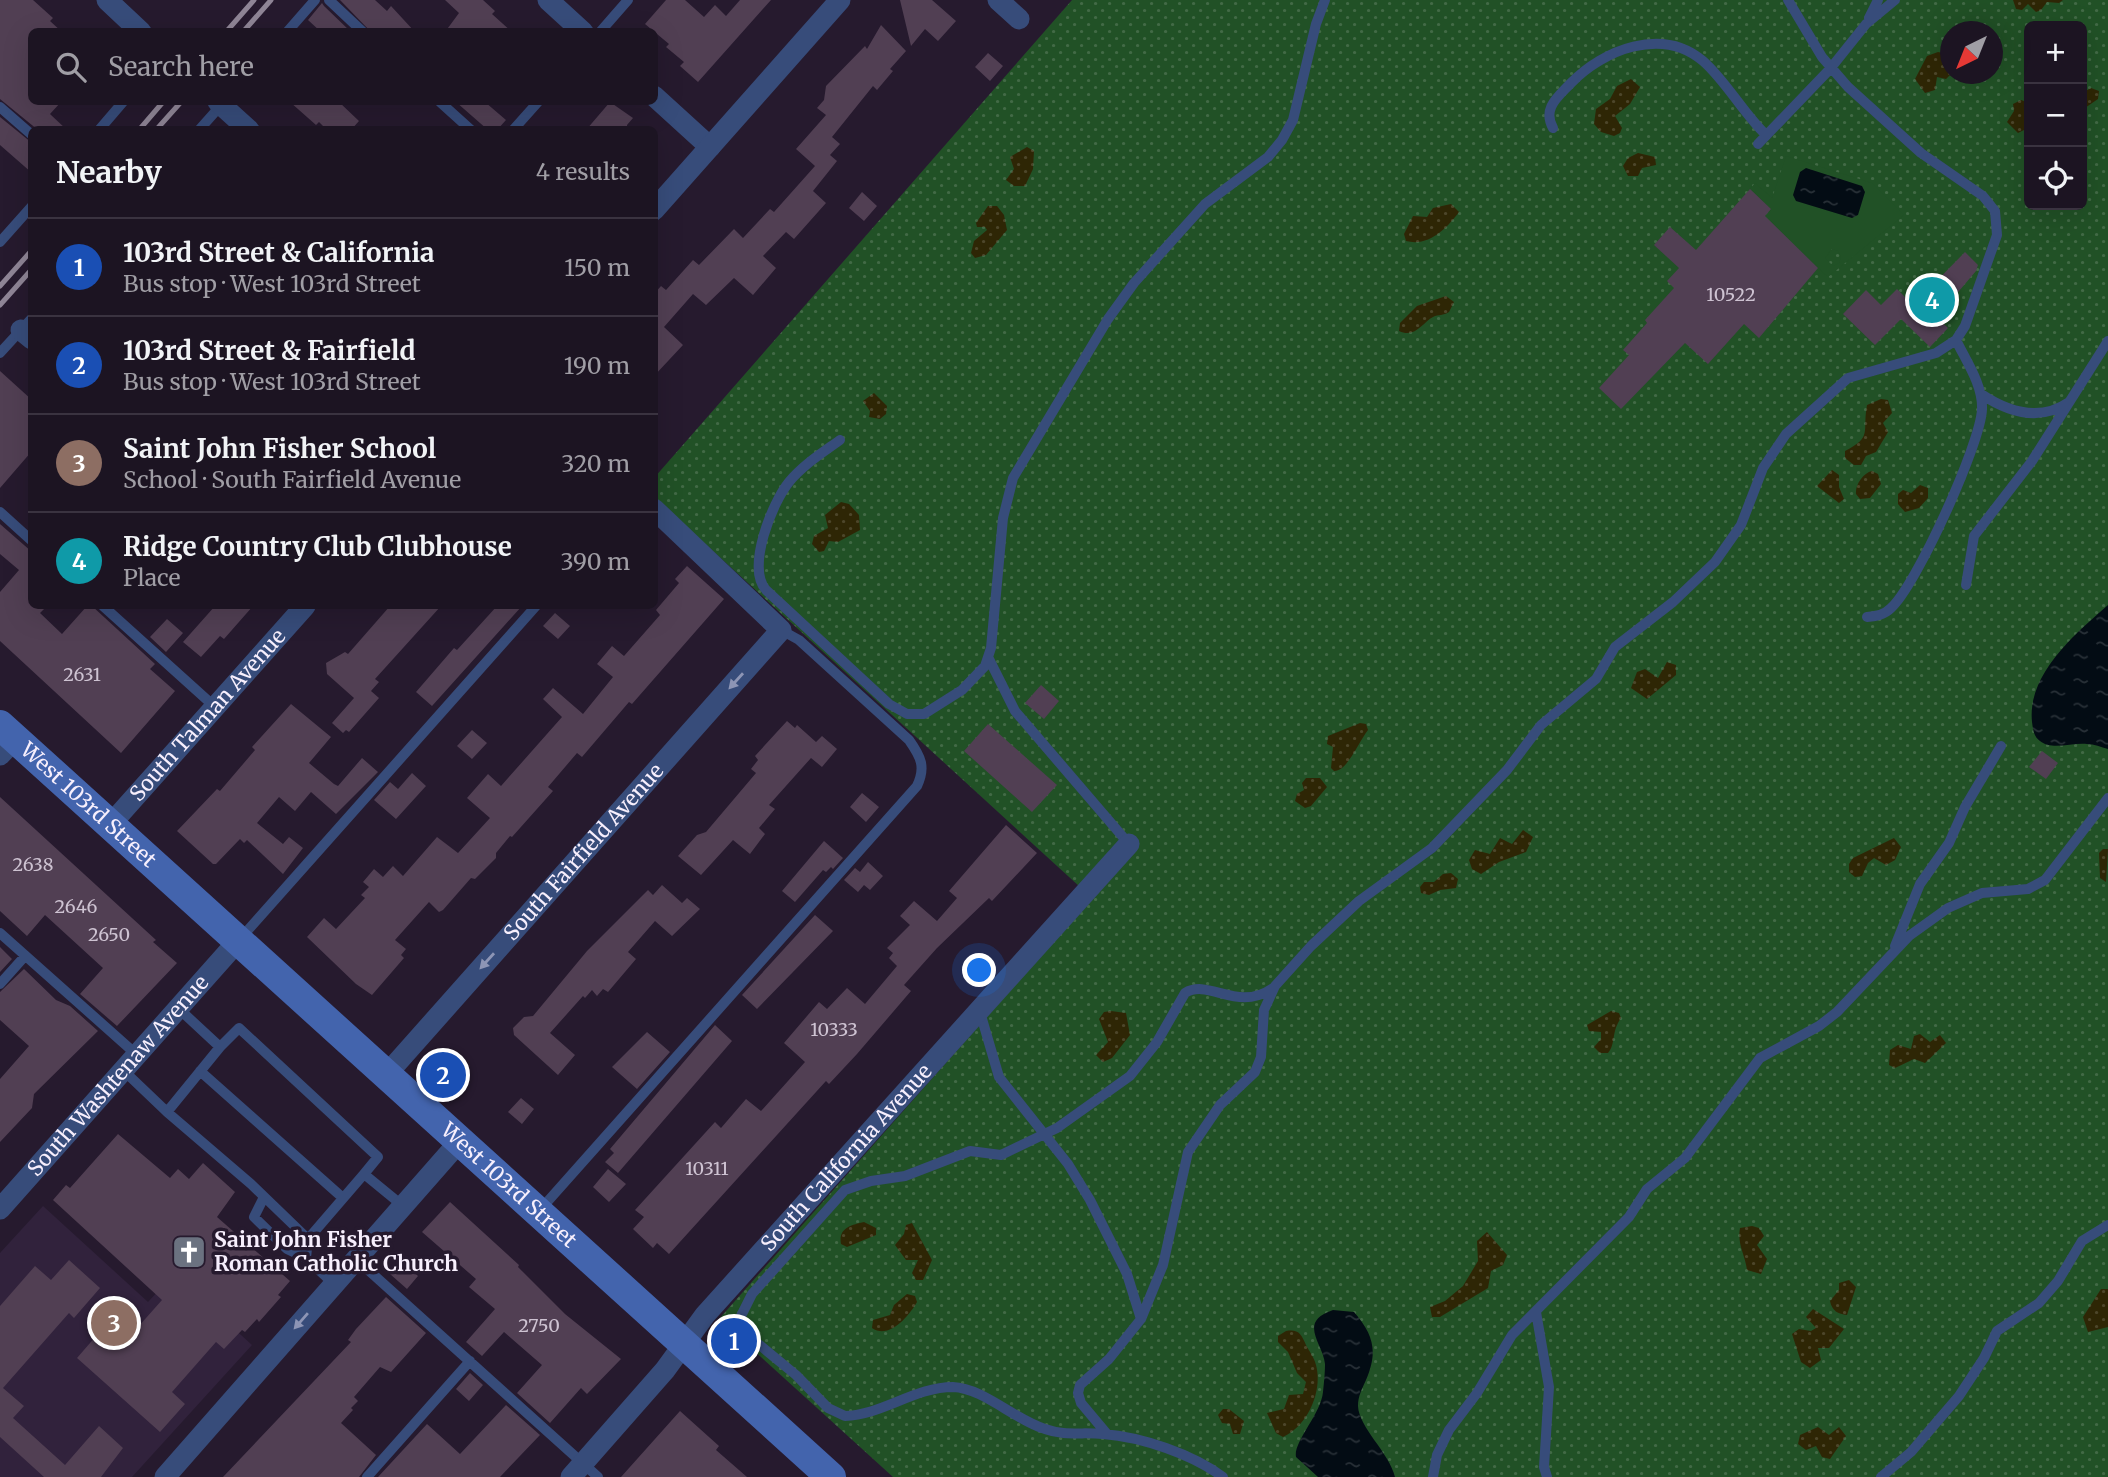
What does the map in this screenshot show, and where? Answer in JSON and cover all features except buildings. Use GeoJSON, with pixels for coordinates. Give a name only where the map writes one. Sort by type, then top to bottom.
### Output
{"type":"FeatureCollection","features":[{"type":"Feature","properties":{"kind":"main road","name":"West 103rd Street"},"geometry":{"type":"LineString","coordinates":[[5,740],[110,825],[831,1477]]}},
{"type":"Feature","properties":{"kind":"street"},"geometry":{"type":"LineString","coordinates":[[107,0],[137,28]]}},
{"type":"Feature","properties":{"kind":"street"},"geometry":{"type":"LineString","coordinates":[[548,0],[579,28]]}},
{"type":"Feature","properties":{"kind":"street"},"geometry":{"type":"LineString","coordinates":[[658,206],[840,0]]}},
{"type":"Feature","properties":{"kind":"street"},"geometry":{"type":"LineString","coordinates":[[999,0],[1019,19]]}},
{"type":"Feature","properties":{"kind":"street"},"geometry":{"type":"LineString","coordinates":[[658,100],[710,147]]}},
{"type":"Feature","properties":{"kind":"street"},"geometry":{"type":"LineString","coordinates":[[224,105],[245,126]]}},
{"type":"Feature","properties":{"kind":"street"},"geometry":{"type":"LineString","coordinates":[[658,513],[782,630]]}},
{"type":"Feature","properties":{"kind":"street","name":"South Talman Avenue"},"geometry":{"type":"LineString","coordinates":[[110,825],[302,609]]}},
{"type":"Feature","properties":{"kind":"street","name":"South Fairfield Avenue"},"geometry":{"type":"LineString","coordinates":[[386,1074],[782,630]]}},
{"type":"Feature","properties":{"kind":"street","name":"South California Avenue"},"geometry":{"type":"LineString","coordinates":[[584,1473],[685,1345],[705,1315],[1129,844]]}},
{"type":"Feature","properties":{"kind":"street","name":"South Washtenaw Avenue"},"geometry":{"type":"LineString","coordinates":[[0,1209],[238,941]]}},
{"type":"Feature","properties":{"kind":"street"},"geometry":{"type":"LineString","coordinates":[[165,1477],[460,1141]]}},
{"type":"Feature","properties":{"kind":"lane"},"geometry":{"type":"LineString","coordinates":[[290,28],[314,0]]}},
{"type":"Feature","properties":{"kind":"lane"},"geometry":{"type":"LineString","coordinates":[[328,0],[359,28]]}},
{"type":"Feature","properties":{"kind":"lane"},"geometry":{"type":"LineString","coordinates":[[604,28],[628,0]]}},
{"type":"Feature","properties":{"kind":"lane"},"geometry":{"type":"LineString","coordinates":[[1129,844],[1016,711],[989,659],[1001,530],[1013,478],[1108,319],[1134,283],[1205,204],[1268,156],[1282,140],[1296,110],[1316,24],[1325,0]]}},
{"type":"Feature","properties":{"kind":"lane"},"geometry":{"type":"LineString","coordinates":[[1223,1477],[1200,1462],[1107,1434],[1056,1433],[1044,1429],[1009,1414],[974,1391],[955,1387],[897,1400],[845,1416],[828,1408],[740,1326],[740,1313],[752,1294],[845,1190],[871,1181],[905,1176],[970,1151],[1001,1155],[1045,1135],[1130,1076],[1157,1042],[1185,993],[1199,988],[1247,999],[1265,994],[1275,986],[1311,946],[1359,901],[1432,848],[1507,770],[1541,725],[1595,679],[1615,647],[1667,608],[1714,562],[1741,526],[1763,468],[1786,433],[1848,378],[1924,358],[1956,340],[1965,326],[1997,236],[1995,211],[1983,196],[1900,136],[1830,69],[1788,0]]}},
{"type":"Feature","properties":{"kind":"lane"},"geometry":{"type":"LineString","coordinates":[[1866,24],[1878,0]]}},
{"type":"Feature","properties":{"kind":"lane"},"geometry":{"type":"LineString","coordinates":[[1758,144],[1830,69],[1866,24],[1895,0]]}},
{"type":"Feature","properties":{"kind":"lane"},"geometry":{"type":"LineString","coordinates":[[1553,128],[1548,117],[1550,106],[1590,65],[1622,48],[1657,45],[1681,50],[1704,62],[1738,106],[1766,135]]}},
{"type":"Feature","properties":{"kind":"lane"},"geometry":{"type":"LineString","coordinates":[[102,126],[120,105]]}},
{"type":"Feature","properties":{"kind":"lane"},"geometry":{"type":"LineString","coordinates":[[202,126],[219,105]]}},
{"type":"Feature","properties":{"kind":"lane"},"geometry":{"type":"LineString","coordinates":[[443,105],[467,126]]}},
{"type":"Feature","properties":{"kind":"lane"},"geometry":{"type":"LineString","coordinates":[[517,126],[535,105]]}},
{"type":"Feature","properties":{"kind":"lane"},"geometry":{"type":"LineString","coordinates":[[0,107],[28,132]]}},
{"type":"Feature","properties":{"kind":"lane"},"geometry":{"type":"LineString","coordinates":[[0,242],[28,210]]}},
{"type":"Feature","properties":{"kind":"lane"},"geometry":{"type":"LineString","coordinates":[[0,354],[28,329]]}},
{"type":"Feature","properties":{"kind":"lane"},"geometry":{"type":"LineString","coordinates":[[1867,617],[1884,614],[1891,609],[1917,567],[1970,456],[1982,415],[1981,394],[1956,340]]}},
{"type":"Feature","properties":{"kind":"lane"},"geometry":{"type":"LineString","coordinates":[[1966,585],[1974,536],[2032,461],[2108,341]]}},
{"type":"Feature","properties":{"kind":"lane"},"geometry":{"type":"LineString","coordinates":[[1981,394],[2006,409],[2034,414],[2048,413],[2071,401]]}},
{"type":"Feature","properties":{"kind":"lane"},"geometry":{"type":"LineString","coordinates":[[841,440],[808,463],[784,489],[760,550],[757,570],[761,585],[888,704],[907,714],[925,714],[947,701],[977,674],[989,659]]}},
{"type":"Feature","properties":{"kind":"lane"},"geometry":{"type":"LineString","coordinates":[[0,512],[28,537]]}},
{"type":"Feature","properties":{"kind":"lane"},"geometry":{"type":"LineString","coordinates":[[106,609],[215,707]]}},
{"type":"Feature","properties":{"kind":"lane"},"geometry":{"type":"LineString","coordinates":[[238,941],[533,609]]}},
{"type":"Feature","properties":{"kind":"lane"},"geometry":{"type":"LineString","coordinates":[[538,1212],[917,786],[923,772],[920,756],[909,740],[799,640],[782,630]]}},
{"type":"Feature","properties":{"kind":"lane"},"geometry":{"type":"LineString","coordinates":[[1894,950],[1920,884],[1949,843],[1965,807],[2001,746]]}},
{"type":"Feature","properties":{"kind":"lane"},"geometry":{"type":"LineString","coordinates":[[1433,1477],[1437,1455],[1449,1430],[1487,1378],[1503,1347],[1629,1217],[1647,1189],[1685,1158],[1760,1058],[1819,1026],[1837,1012],[1909,936],[1963,900],[1992,891],[2028,889],[2045,880],[2108,798]]}},
{"type":"Feature","properties":{"kind":"lane"},"geometry":{"type":"LineString","coordinates":[[0,933],[130,1062],[167,1112],[309,1239]]}},
{"type":"Feature","properties":{"kind":"lane"},"geometry":{"type":"LineString","coordinates":[[0,984],[26,956]]}},
{"type":"Feature","properties":{"kind":"lane"},"geometry":{"type":"LineString","coordinates":[[1107,1434],[1081,1403],[1078,1393],[1080,1385],[1109,1359],[1141,1319],[1163,1265],[1188,1152],[1220,1105],[1255,1072],[1261,1057],[1264,1010],[1275,986]]}},
{"type":"Feature","properties":{"kind":"lane"},"geometry":{"type":"LineString","coordinates":[[178,1008],[220,1047]]}},
{"type":"Feature","properties":{"kind":"lane"},"geometry":{"type":"LineString","coordinates":[[980,1012],[999,1077],[1068,1164],[1110,1236],[1141,1319]]}},
{"type":"Feature","properties":{"kind":"lane"},"geometry":{"type":"LineString","coordinates":[[167,1112],[239,1028],[378,1157],[309,1239],[306,1258]]}},
{"type":"Feature","properties":{"kind":"lane"},"geometry":{"type":"LineString","coordinates":[[200,1071],[343,1198]]}},
{"type":"Feature","properties":{"kind":"lane"},"geometry":{"type":"LineString","coordinates":[[364,1174],[403,1206]]}},
{"type":"Feature","properties":{"kind":"lane"},"geometry":{"type":"LineString","coordinates":[[264,1197],[254,1217],[287,1249],[306,1258],[334,1284]]}},
{"type":"Feature","properties":{"kind":"lane"},"geometry":{"type":"LineString","coordinates":[[1881,1477],[1911,1452],[1959,1396],[1984,1358],[1997,1331],[2039,1303],[2058,1281],[2082,1241],[2108,1225]]}},
{"type":"Feature","properties":{"kind":"lane"},"geometry":{"type":"LineString","coordinates":[[356,1259],[470,1361],[584,1473]]}},
{"type":"Feature","properties":{"kind":"lane"},"geometry":{"type":"LineString","coordinates":[[1536,1312],[1549,1387],[1544,1467],[1547,1477]]}},
{"type":"Feature","properties":{"kind":"lane"},"geometry":{"type":"LineString","coordinates":[[367,1477],[470,1361]]}},
{"type":"Feature","properties":{"kind":"shaded area"},"geometry":{"type":"Polygon","coordinates":[[[43,1206],[148,1302],[174,1274],[252,1345],[132,1477],[0,1477],[0,1253],[43,1206]]]}},
{"type":"Feature","properties":{"kind":"green space"},"geometry":{"type":"Polygon","coordinates":[[[1072,0],[2108,0],[2108,1477],[893,1477],[719,1319],[1092,898],[658,501],[658,473],[1072,0]]]}},
{"type":"Feature","properties":{"kind":"green space"},"geometry":{"type":"Polygon","coordinates":[[[1786,156],[1872,183],[1904,215],[1828,277],[1765,216],[1771,209],[1750,189],[1755,183],[1772,198],[1786,156]],[[1832,249],[1825,258],[1833,266],[1839,263],[1841,257],[1838,251],[1832,249]]]}},
{"type":"Feature","properties":{"kind":"sand"},"geometry":{"type":"Polygon","coordinates":[[[2013,0],[2063,0],[2059,3],[2047,2],[2036,12],[2028,4],[2022,10],[2016,9],[2013,0]]]}},
{"type":"Feature","properties":{"kind":"sand"},"geometry":{"type":"Polygon","coordinates":[[[1940,52],[1940,78],[1937,77],[1935,90],[1925,93],[1915,79],[1927,56],[1940,52]]]}},
{"type":"Feature","properties":{"kind":"sand"},"geometry":{"type":"Polygon","coordinates":[[[1631,79],[1640,87],[1630,104],[1615,116],[1622,128],[1620,133],[1614,136],[1601,132],[1594,124],[1596,109],[1610,99],[1617,86],[1631,79]]]}},
{"type":"Feature","properties":{"kind":"sand"},"geometry":{"type":"Polygon","coordinates":[[[2091,88],[2099,91],[2098,99],[2087,107],[2087,90],[2091,88]]]}},
{"type":"Feature","properties":{"kind":"sand"},"geometry":{"type":"Polygon","coordinates":[[[2024,101],[2024,130],[2018,133],[2007,122],[2014,111],[2013,104],[2024,101]]]}},
{"type":"Feature","properties":{"kind":"sand"},"geometry":{"type":"Polygon","coordinates":[[[1027,147],[1034,151],[1033,169],[1025,186],[1014,186],[1006,180],[1014,169],[1010,157],[1027,147]]]}},
{"type":"Feature","properties":{"kind":"sand"},"geometry":{"type":"Polygon","coordinates":[[[1638,153],[1655,157],[1656,165],[1642,168],[1638,176],[1628,176],[1623,166],[1628,158],[1638,153]]]}},
{"type":"Feature","properties":{"kind":"sand"},"geometry":{"type":"Polygon","coordinates":[[[1451,204],[1459,212],[1437,235],[1422,241],[1406,241],[1404,234],[1413,216],[1427,217],[1433,208],[1451,204]]]}},
{"type":"Feature","properties":{"kind":"sand"},"geometry":{"type":"Polygon","coordinates":[[[988,206],[997,206],[1004,215],[1007,230],[986,255],[975,258],[971,253],[974,241],[987,230],[985,227],[977,227],[976,223],[988,206]]]}},
{"type":"Feature","properties":{"kind":"sand"},"geometry":{"type":"Polygon","coordinates":[[[1446,296],[1454,302],[1449,312],[1433,317],[1410,333],[1399,331],[1400,323],[1417,306],[1446,296]]]}},
{"type":"Feature","properties":{"kind":"sand"},"geometry":{"type":"Polygon","coordinates":[[[874,393],[887,406],[886,414],[880,419],[869,417],[870,411],[863,401],[874,393]]]}},
{"type":"Feature","properties":{"kind":"sand"},"geometry":{"type":"Polygon","coordinates":[[[1881,399],[1888,400],[1892,413],[1883,423],[1888,432],[1876,452],[1866,456],[1861,465],[1854,465],[1845,458],[1845,451],[1860,442],[1865,433],[1867,405],[1881,399]]]}},
{"type":"Feature","properties":{"kind":"sand"},"geometry":{"type":"Polygon","coordinates":[[[1832,470],[1839,475],[1839,487],[1844,499],[1839,503],[1817,486],[1832,470]]]}},
{"type":"Feature","properties":{"kind":"sand"},"geometry":{"type":"Polygon","coordinates":[[[1872,471],[1878,474],[1881,484],[1870,498],[1860,499],[1856,494],[1858,483],[1872,471]]]}},
{"type":"Feature","properties":{"kind":"sand"},"geometry":{"type":"Polygon","coordinates":[[[1920,485],[1928,488],[1928,498],[1919,508],[1905,512],[1898,504],[1898,494],[1903,490],[1911,493],[1920,485]]]}},
{"type":"Feature","properties":{"kind":"sand"},"geometry":{"type":"Polygon","coordinates":[[[841,502],[849,504],[859,515],[860,530],[838,542],[829,541],[824,551],[819,552],[812,544],[814,536],[828,528],[825,515],[841,502]]]}},
{"type":"Feature","properties":{"kind":"sand"},"geometry":{"type":"Polygon","coordinates":[[[1667,662],[1676,665],[1676,675],[1647,699],[1631,688],[1637,672],[1645,669],[1658,678],[1667,662]]]}},
{"type":"Feature","properties":{"kind":"sand"},"geometry":{"type":"Polygon","coordinates":[[[1360,723],[1366,724],[1368,730],[1344,767],[1334,771],[1331,768],[1333,747],[1327,744],[1328,736],[1360,723]]]}},
{"type":"Feature","properties":{"kind":"sand"},"geometry":{"type":"Polygon","coordinates":[[[1306,778],[1320,778],[1327,787],[1311,806],[1305,808],[1295,801],[1297,794],[1304,790],[1302,783],[1306,778]]]}},
{"type":"Feature","properties":{"kind":"sand"},"geometry":{"type":"Polygon","coordinates":[[[1523,830],[1533,837],[1526,852],[1499,862],[1481,874],[1472,869],[1469,860],[1475,850],[1490,854],[1500,838],[1512,844],[1523,830]]]}},
{"type":"Feature","properties":{"kind":"sand"},"geometry":{"type":"Polygon","coordinates":[[[1894,838],[1901,847],[1895,860],[1886,865],[1874,858],[1868,863],[1862,876],[1855,877],[1849,872],[1849,864],[1853,858],[1894,838]]]}},
{"type":"Feature","properties":{"kind":"sand"},"geometry":{"type":"Polygon","coordinates":[[[2108,849],[2106,882],[2100,878],[2099,853],[2108,849]]]}},
{"type":"Feature","properties":{"kind":"sand"},"geometry":{"type":"Polygon","coordinates":[[[1451,873],[1458,879],[1456,888],[1429,895],[1421,893],[1420,887],[1424,882],[1434,882],[1443,874],[1451,873]]]}},
{"type":"Feature","properties":{"kind":"sand"},"geometry":{"type":"Polygon","coordinates":[[[1611,1011],[1619,1013],[1621,1018],[1608,1053],[1600,1053],[1594,1047],[1601,1039],[1601,1032],[1589,1031],[1587,1025],[1611,1011]]]}},
{"type":"Feature","properties":{"kind":"sand"},"geometry":{"type":"Polygon","coordinates":[[[1104,1012],[1126,1013],[1130,1035],[1112,1058],[1103,1062],[1096,1055],[1108,1042],[1099,1019],[1104,1012]]]}},
{"type":"Feature","properties":{"kind":"sand"},"geometry":{"type":"Polygon","coordinates":[[[1920,1034],[1930,1042],[1940,1035],[1946,1043],[1925,1063],[1914,1059],[1895,1068],[1889,1065],[1890,1050],[1898,1045],[1911,1049],[1914,1036],[1920,1034]]]}},
{"type":"Feature","properties":{"kind":"sand"},"geometry":{"type":"Polygon","coordinates":[[[864,1222],[876,1228],[876,1235],[847,1247],[841,1244],[844,1231],[864,1222]]]}},
{"type":"Feature","properties":{"kind":"sand"},"geometry":{"type":"Polygon","coordinates":[[[912,1223],[932,1260],[923,1280],[916,1280],[912,1273],[918,1260],[906,1260],[895,1245],[904,1234],[906,1225],[912,1223]]]}},
{"type":"Feature","properties":{"kind":"sand"},"geometry":{"type":"Polygon","coordinates":[[[1740,1228],[1759,1228],[1764,1236],[1757,1245],[1767,1259],[1761,1274],[1747,1270],[1740,1244],[1740,1228]]]}},
{"type":"Feature","properties":{"kind":"sand"},"geometry":{"type":"Polygon","coordinates":[[[1487,1232],[1507,1255],[1503,1265],[1491,1271],[1488,1288],[1440,1317],[1432,1317],[1430,1307],[1445,1301],[1463,1286],[1478,1261],[1477,1241],[1487,1232]]]}},
{"type":"Feature","properties":{"kind":"sand"},"geometry":{"type":"Polygon","coordinates":[[[1849,1280],[1856,1287],[1847,1315],[1836,1311],[1830,1301],[1839,1290],[1839,1283],[1849,1280]]]}},
{"type":"Feature","properties":{"kind":"sand"},"geometry":{"type":"Polygon","coordinates":[[[2101,1289],[2108,1289],[2108,1327],[2088,1332],[2083,1317],[2101,1289]]]}},
{"type":"Feature","properties":{"kind":"sand"},"geometry":{"type":"Polygon","coordinates":[[[907,1294],[915,1296],[917,1302],[904,1320],[885,1331],[872,1328],[873,1320],[890,1315],[894,1305],[907,1294]]]}},
{"type":"Feature","properties":{"kind":"sand"},"geometry":{"type":"Polygon","coordinates":[[[1813,1309],[1844,1329],[1829,1348],[1818,1348],[1821,1360],[1810,1368],[1801,1362],[1792,1334],[1799,1329],[1811,1331],[1816,1328],[1806,1317],[1813,1309]]]}},
{"type":"Feature","properties":{"kind":"sand"},"geometry":{"type":"Polygon","coordinates":[[[1286,1331],[1301,1335],[1314,1359],[1318,1375],[1315,1396],[1306,1416],[1300,1425],[1283,1437],[1276,1433],[1267,1413],[1284,1409],[1289,1395],[1303,1394],[1306,1382],[1297,1373],[1288,1352],[1278,1342],[1278,1336],[1286,1331]]]}},
{"type":"Feature","properties":{"kind":"sand"},"geometry":{"type":"Polygon","coordinates":[[[1223,1409],[1229,1409],[1244,1421],[1240,1434],[1233,1434],[1230,1424],[1222,1423],[1218,1415],[1223,1409]]]}},
{"type":"Feature","properties":{"kind":"sand"},"geometry":{"type":"Polygon","coordinates":[[[1818,1427],[1829,1435],[1839,1427],[1846,1436],[1830,1459],[1822,1457],[1816,1446],[1806,1450],[1798,1444],[1800,1435],[1818,1427]]]}},
{"type":"Feature","properties":{"kind":"water"},"geometry":{"type":"Polygon","coordinates":[[[1806,168],[1862,186],[1865,192],[1858,215],[1852,218],[1796,201],[1793,195],[1800,172],[1806,168]]]}},
{"type":"Feature","properties":{"kind":"water"},"geometry":{"type":"Polygon","coordinates":[[[2108,605],[2108,749],[2090,744],[2045,744],[2036,737],[2032,725],[2032,704],[2037,688],[2056,656],[2108,605]]]}},
{"type":"Feature","properties":{"kind":"water"},"geometry":{"type":"Polygon","coordinates":[[[1333,1310],[1354,1312],[1370,1336],[1372,1361],[1358,1406],[1363,1423],[1387,1458],[1395,1477],[1318,1477],[1296,1457],[1296,1451],[1318,1409],[1323,1392],[1325,1364],[1314,1327],[1322,1315],[1333,1310]]]}},
{"type":"Feature","properties":{"kind":"railway"},"geometry":{"type":"LineString","coordinates":[[230,28],[254,0]]}},
{"type":"Feature","properties":{"kind":"railway"},"geometry":{"type":"LineString","coordinates":[[246,28],[271,0]]}},
{"type":"Feature","properties":{"kind":"railway"},"geometry":{"type":"LineString","coordinates":[[142,126],[160,105]]}},
{"type":"Feature","properties":{"kind":"railway"},"geometry":{"type":"LineString","coordinates":[[160,126],[178,105]]}},
{"type":"Feature","properties":{"kind":"railway"},"geometry":{"type":"LineString","coordinates":[[0,286],[28,254]]}},
{"type":"Feature","properties":{"kind":"railway"},"geometry":{"type":"LineString","coordinates":[[0,305],[28,274]]}},
{"type":"Feature","properties":{"kind":"place","name":"Ridge Country Club Clubhouse"},"geometry":{"type":"Point","coordinates":[1932,300]}},
{"type":"Feature","properties":{"kind":"place","name":"103rd Street & Fairfield"},"geometry":{"type":"Point","coordinates":[443,1075]}},
{"type":"Feature","properties":{"kind":"place","name":"Saint John Fisher Roman Catholic Church"},"geometry":{"type":"Point","coordinates":[189,1252]}},
{"type":"Feature","properties":{"kind":"place","name":"Saint John Fisher School"},"geometry":{"type":"Point","coordinates":[114,1323]}},
{"type":"Feature","properties":{"kind":"place","name":"103rd Street & California"},"geometry":{"type":"Point","coordinates":[734,1341]}}]}
